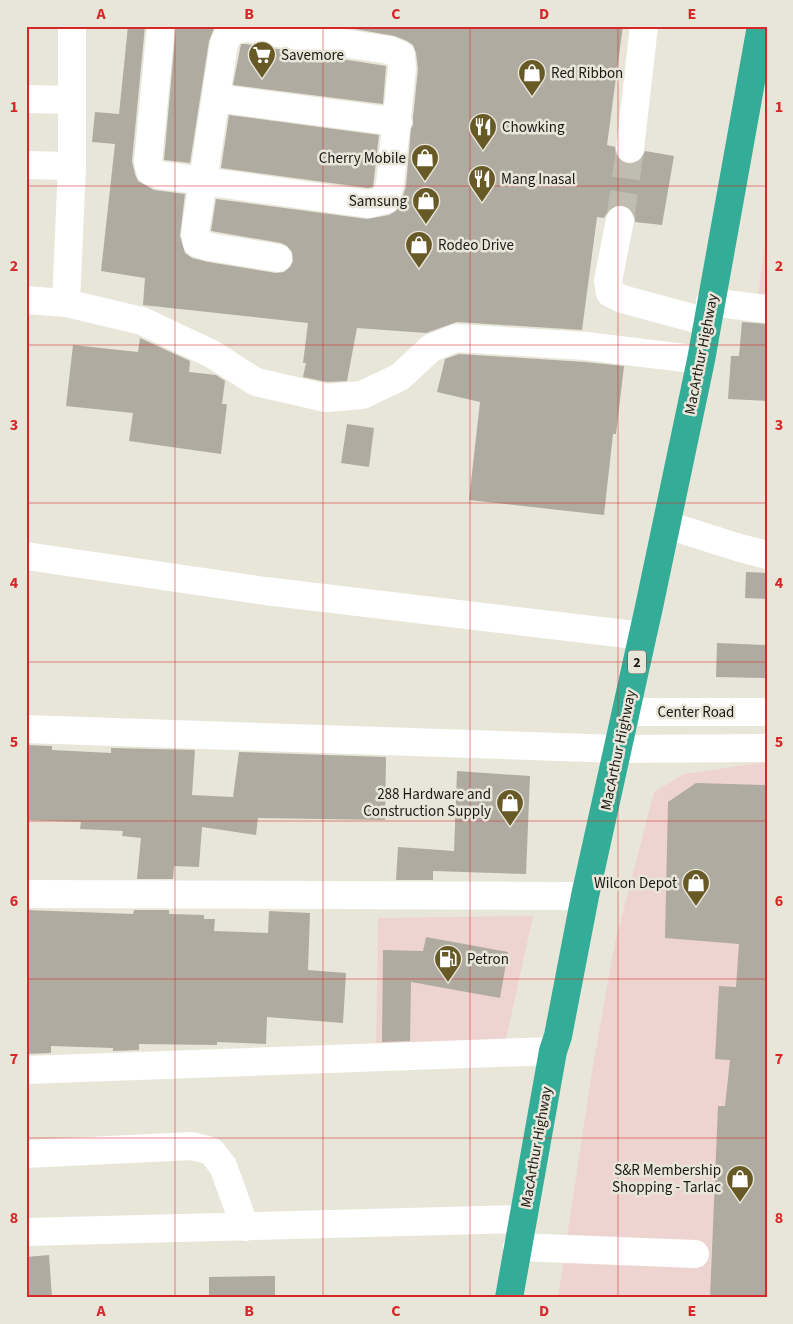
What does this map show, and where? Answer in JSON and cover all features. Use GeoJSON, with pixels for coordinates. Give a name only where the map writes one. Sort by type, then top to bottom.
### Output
{"type":"FeatureCollection","features":[{"type":"Feature","properties":{"kind":"highway","name":"MacArthur Highway"},"geometry":{"type":"LineString","coordinates":[[509,1298],[553,1051],[558,1036],[585,896],[643,636],[701,360],[761,26]]}},
{"type":"Feature","properties":{"kind":"street"},"geometry":{"type":"LineString","coordinates":[[66,303],[72,166],[72,26]]}},
{"type":"Feature","properties":{"kind":"street"},"geometry":{"type":"LineString","coordinates":[[162,26],[148,162],[150,171],[203,181],[369,204],[384,200],[390,184],[398,122],[402,68],[401,55],[389,50],[246,28],[232,30],[224,42],[216,98],[203,181],[195,233],[197,243],[210,247],[278,258]]}},
{"type":"Feature","properties":{"kind":"street"},"geometry":{"type":"LineString","coordinates":[[630,149],[644,26]]}},
{"type":"Feature","properties":{"kind":"street"},"geometry":{"type":"LineString","coordinates":[[216,98],[398,122]]}},
{"type":"Feature","properties":{"kind":"street"},"geometry":{"type":"LineString","coordinates":[[26,99],[72,100]]}},
{"type":"Feature","properties":{"kind":"street"},"geometry":{"type":"LineString","coordinates":[[26,166],[72,166]]}},
{"type":"Feature","properties":{"kind":"street"},"geometry":{"type":"LineString","coordinates":[[620,220],[608,281],[610,293],[622,299],[709,312],[767,309]]}},
{"type":"Feature","properties":{"kind":"street"},"geometry":{"type":"LineString","coordinates":[[26,300],[66,303],[142,321],[212,354],[256,382],[326,398],[362,395],[400,377],[431,348],[456,338],[586,346],[701,360]]}},
{"type":"Feature","properties":{"kind":"street"},"geometry":{"type":"LineString","coordinates":[[667,525],[767,555]]}},
{"type":"Feature","properties":{"kind":"street"},"geometry":{"type":"LineString","coordinates":[[26,556],[265,591],[643,636]]}},
{"type":"Feature","properties":{"kind":"street","name":"Center Road"},"geometry":{"type":"LineString","coordinates":[[626,712],[767,712]]}},
{"type":"Feature","properties":{"kind":"street"},"geometry":{"type":"LineString","coordinates":[[26,729],[618,749],[767,748]]}},
{"type":"Feature","properties":{"kind":"street"},"geometry":{"type":"LineString","coordinates":[[26,894],[585,896]]}},
{"type":"Feature","properties":{"kind":"street"},"geometry":{"type":"LineString","coordinates":[[26,1070],[553,1051]]}},
{"type":"Feature","properties":{"kind":"street"},"geometry":{"type":"LineString","coordinates":[[26,1154],[192,1146],[211,1151],[223,1166],[245,1228]]}},
{"type":"Feature","properties":{"kind":"street"},"geometry":{"type":"LineString","coordinates":[[26,1232],[245,1228],[522,1219]]}},
{"type":"Feature","properties":{"kind":"street"},"geometry":{"type":"LineString","coordinates":[[517,1247],[695,1254]]}},
{"type":"Feature","properties":{"kind":"shaded area"},"geometry":{"type":"Polygon","coordinates":[[[767,230],[767,295],[758,295],[767,230]]]}},
{"type":"Feature","properties":{"kind":"shaded area"},"geometry":{"type":"Polygon","coordinates":[[[767,762],[767,1298],[558,1298],[591,1077],[615,943],[654,792],[684,774],[767,762]]]}},
{"type":"Feature","properties":{"kind":"shaded area","name":"Petron"},"geometry":{"type":"Polygon","coordinates":[[[533,916],[504,1048],[376,1051],[378,918],[533,916]]]}},
{"type":"Feature","properties":{"kind":"building"},"geometry":{"type":"Polygon","coordinates":[[[128,26],[145,26],[132,161],[135,174],[138,181],[154,190],[185,194],[180,236],[185,253],[192,258],[276,273],[284,272],[293,261],[292,252],[281,243],[211,231],[216,199],[367,219],[389,215],[396,211],[400,205],[406,186],[413,124],[418,69],[416,53],[413,45],[395,36],[337,26],[623,26],[607,145],[615,147],[616,156],[620,161],[628,164],[637,163],[642,159],[645,151],[674,156],[662,225],[635,222],[635,215],[631,209],[623,205],[615,205],[609,209],[604,218],[597,217],[582,330],[457,322],[426,333],[357,328],[347,381],[327,382],[303,377],[306,363],[303,363],[308,323],[143,305],[145,278],[101,271],[115,144],[92,142],[95,112],[119,114],[128,26]]]}},
{"type":"Feature","properties":{"kind":"building"},"geometry":{"type":"Polygon","coordinates":[[[176,26],[215,26],[209,41],[190,163],[164,160],[176,26]]]}},
{"type":"Feature","properties":{"kind":"building"},"geometry":{"type":"Polygon","coordinates":[[[241,44],[386,66],[383,104],[233,85],[241,44]]]}},
{"type":"Feature","properties":{"kind":"building"},"geometry":{"type":"Polygon","coordinates":[[[229,115],[379,135],[373,187],[368,188],[221,168],[229,115]]]}},
{"type":"Feature","properties":{"kind":"building"},"geometry":{"type":"Polygon","coordinates":[[[742,322],[767,324],[767,401],[728,399],[731,356],[739,356],[742,322]]]}},
{"type":"Feature","properties":{"kind":"building"},"geometry":{"type":"Polygon","coordinates":[[[140,338],[190,361],[189,372],[216,375],[225,381],[222,404],[227,404],[221,454],[129,441],[133,413],[66,406],[73,345],[138,352],[140,338]]]}},
{"type":"Feature","properties":{"kind":"building"},"geometry":{"type":"Polygon","coordinates":[[[459,354],[624,366],[616,434],[613,434],[604,515],[469,500],[480,402],[437,392],[445,359],[459,354]]]}},
{"type":"Feature","properties":{"kind":"building"},"geometry":{"type":"Polygon","coordinates":[[[347,424],[374,428],[369,467],[341,463],[347,424]]]}},
{"type":"Feature","properties":{"kind":"building"},"geometry":{"type":"Polygon","coordinates":[[[746,572],[767,573],[767,599],[745,598],[746,572]]]}},
{"type":"Feature","properties":{"kind":"building"},"geometry":{"type":"Polygon","coordinates":[[[717,643],[767,645],[767,678],[716,677],[717,643]]]}},
{"type":"Feature","properties":{"kind":"building"},"geometry":{"type":"Polygon","coordinates":[[[26,745],[52,746],[52,750],[111,753],[111,748],[195,750],[192,795],[233,797],[239,752],[386,757],[385,820],[258,818],[256,835],[202,827],[199,867],[174,866],[173,879],[137,879],[141,838],[122,836],[123,831],[80,829],[81,822],[26,820],[26,745]]]}},
{"type":"Feature","properties":{"kind":"building"},"geometry":{"type":"Polygon","coordinates":[[[457,771],[530,776],[526,874],[433,871],[433,880],[396,880],[398,847],[454,851],[457,771]]]}},
{"type":"Feature","properties":{"kind":"building"},"geometry":{"type":"Polygon","coordinates":[[[696,783],[767,785],[767,1298],[710,1298],[718,1106],[725,1106],[730,1060],[715,1059],[719,986],[736,987],[739,944],[665,938],[668,802],[696,783]]]}},
{"type":"Feature","properties":{"kind":"building"},"geometry":{"type":"Polygon","coordinates":[[[26,910],[133,914],[134,910],[169,910],[169,914],[204,915],[204,919],[215,919],[214,931],[268,933],[269,911],[310,913],[308,970],[346,973],[343,1023],[267,1017],[266,1044],[217,1042],[217,1045],[139,1044],[139,1050],[113,1051],[113,1048],[51,1046],[51,1053],[26,1054],[26,910]]]}},
{"type":"Feature","properties":{"kind":"building"},"geometry":{"type":"Polygon","coordinates":[[[426,937],[508,952],[500,998],[411,982],[410,1041],[382,1042],[383,950],[423,951],[426,937]]]}},
{"type":"Feature","properties":{"kind":"building"},"geometry":{"type":"Polygon","coordinates":[[[49,1255],[52,1298],[26,1298],[26,1257],[49,1255]]]}},
{"type":"Feature","properties":{"kind":"building"},"geometry":{"type":"Polygon","coordinates":[[[275,1276],[275,1298],[209,1298],[209,1277],[275,1276]]]}},
{"type":"Feature","properties":{"kind":"tunnel"},"geometry":{"type":"LineString","coordinates":[[620,220],[630,149]]}},
{"type":"Feature","properties":{"kind":"place","name":"Savemore"},"geometry":{"type":"Point","coordinates":[262,79]}},
{"type":"Feature","properties":{"kind":"place","name":"Red Ribbon"},"geometry":{"type":"Point","coordinates":[532,97]}},
{"type":"Feature","properties":{"kind":"place","name":"Chowking"},"geometry":{"type":"Point","coordinates":[483,151]}},
{"type":"Feature","properties":{"kind":"place","name":"Cherry Mobile"},"geometry":{"type":"Point","coordinates":[425,182]}},
{"type":"Feature","properties":{"kind":"place","name":"Mang Inasal"},"geometry":{"type":"Point","coordinates":[482,203]}},
{"type":"Feature","properties":{"kind":"place","name":"Samsung"},"geometry":{"type":"Point","coordinates":[426,225]}},
{"type":"Feature","properties":{"kind":"place","name":"Rodeo Drive"},"geometry":{"type":"Point","coordinates":[419,269]}},
{"type":"Feature","properties":{"kind":"place","name":"288 Hardware and Construction Supply"},"geometry":{"type":"Point","coordinates":[510,827]}},
{"type":"Feature","properties":{"kind":"place","name":"Wilcon Depot"},"geometry":{"type":"Point","coordinates":[696,907]}},
{"type":"Feature","properties":{"kind":"place","name":"Petron"},"geometry":{"type":"Point","coordinates":[448,983]}},
{"type":"Feature","properties":{"kind":"place","name":"S&R Membership Shopping - Tarlac"},"geometry":{"type":"Point","coordinates":[740,1203]}}]}
